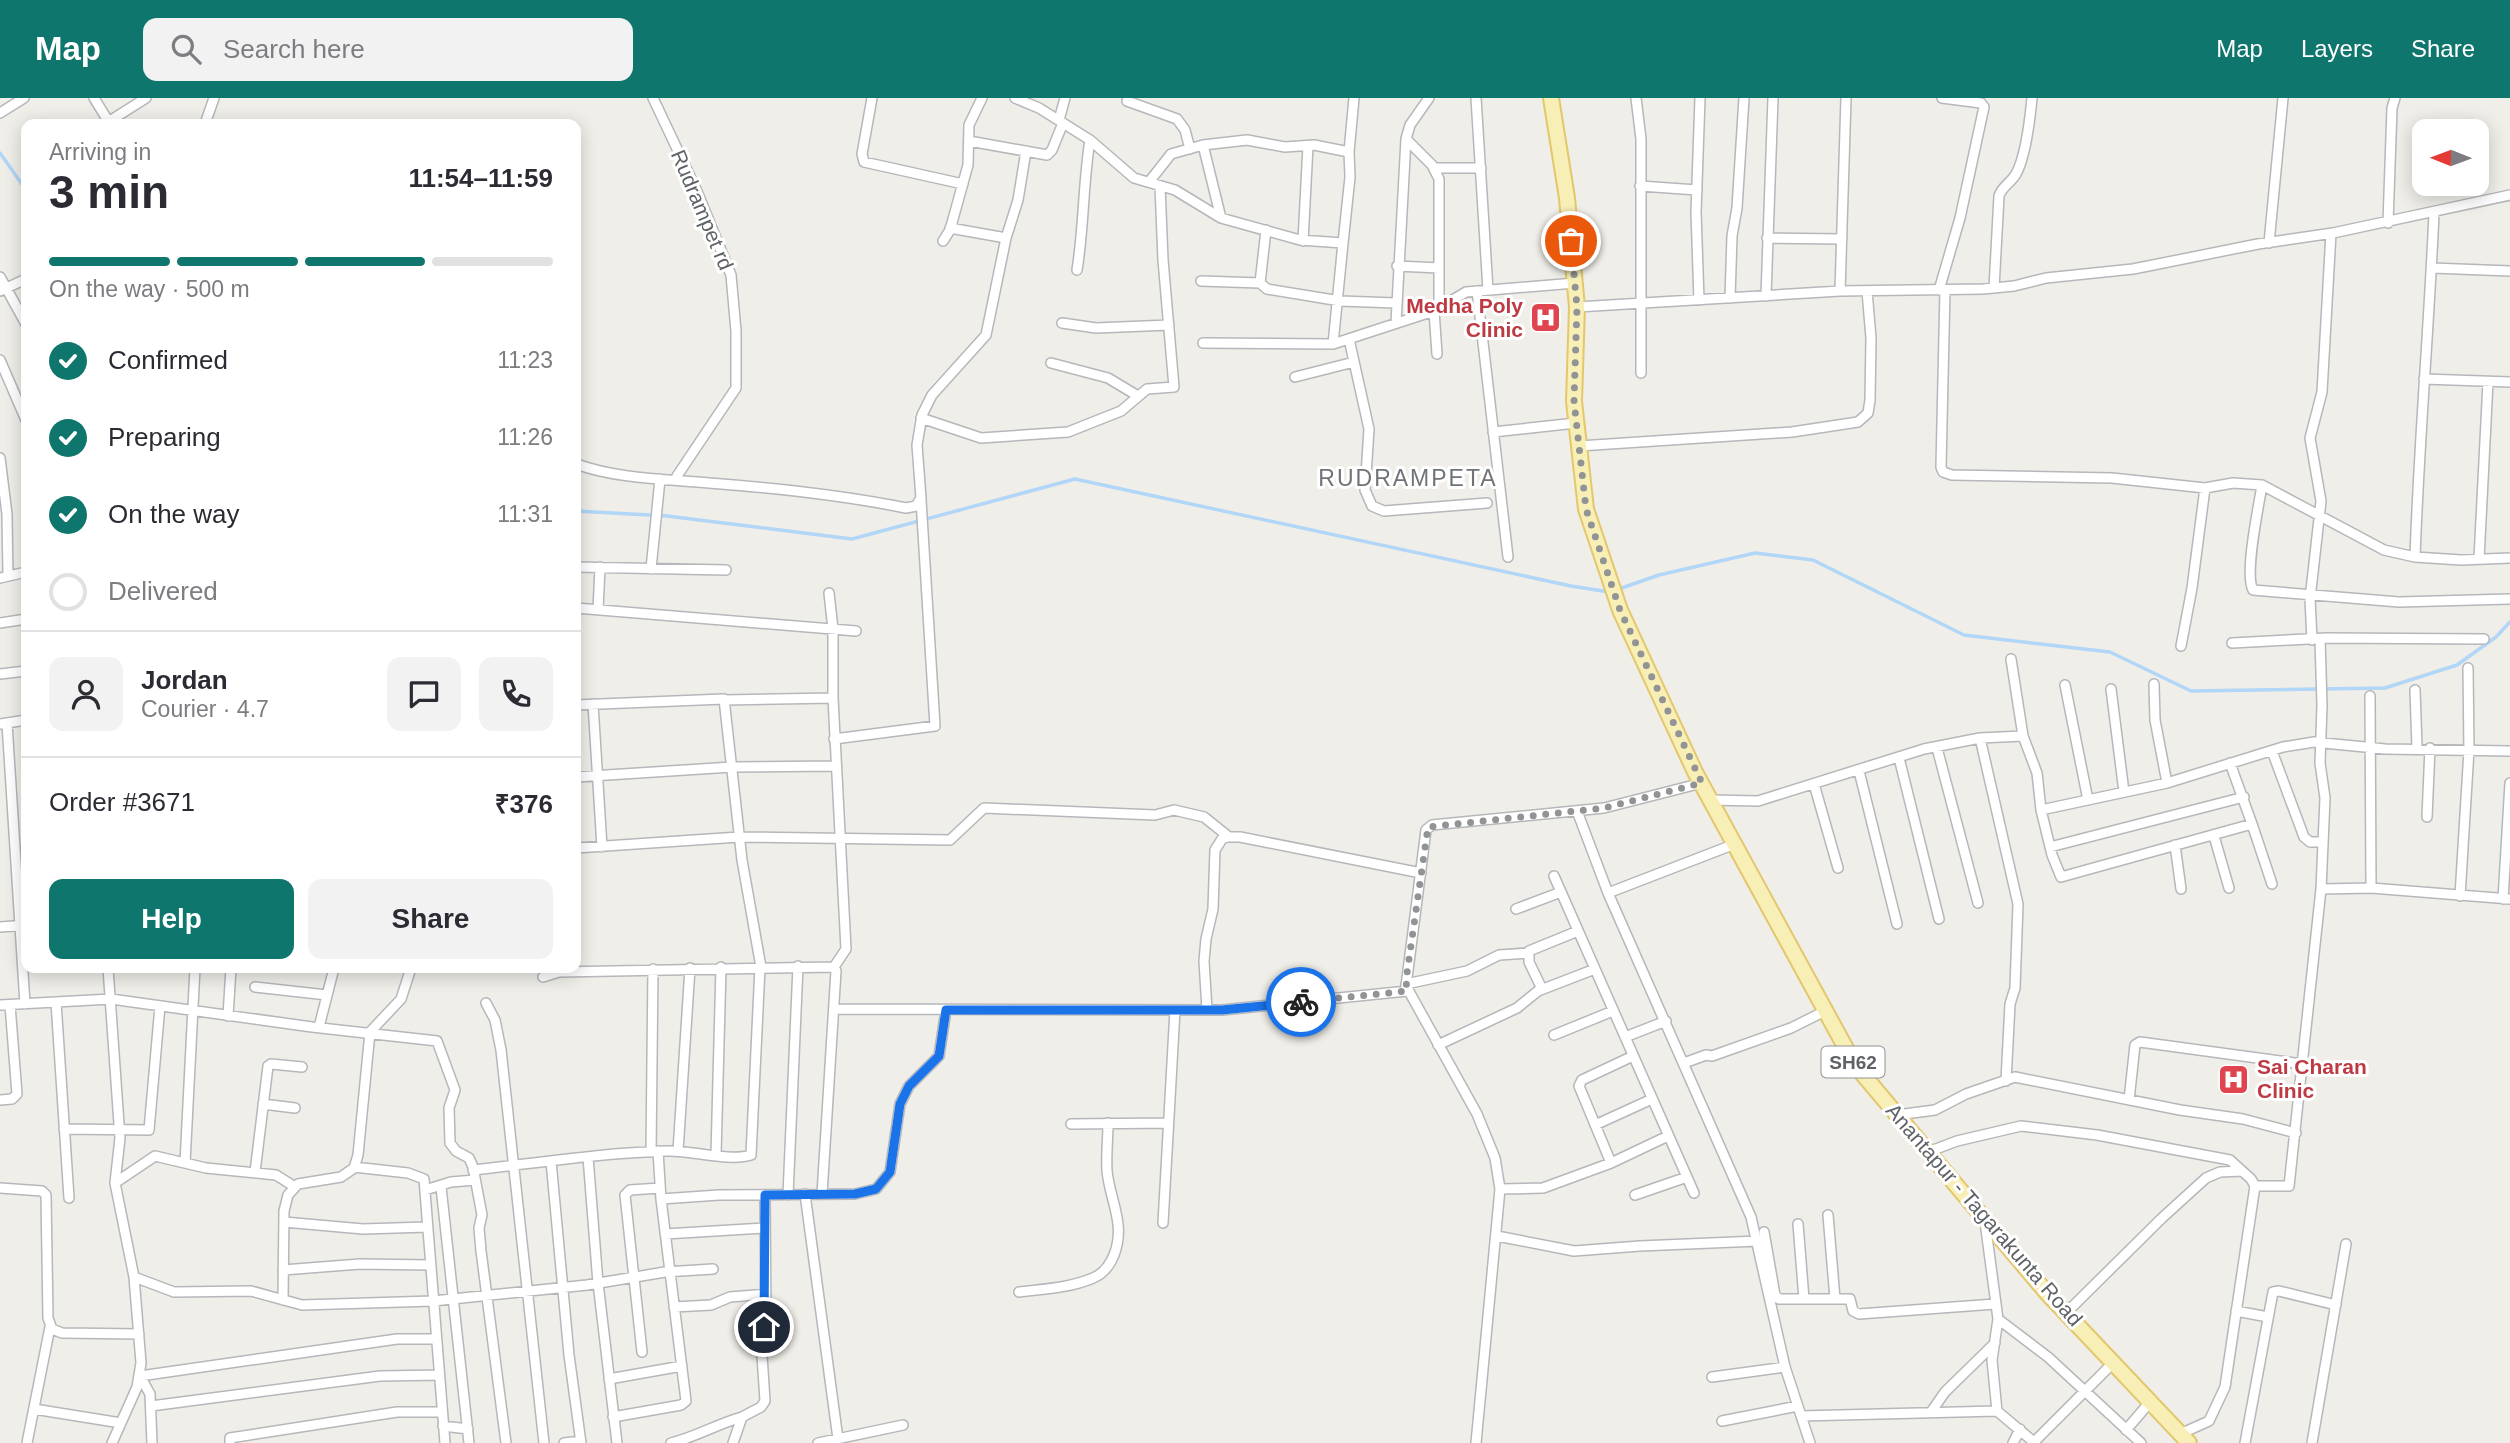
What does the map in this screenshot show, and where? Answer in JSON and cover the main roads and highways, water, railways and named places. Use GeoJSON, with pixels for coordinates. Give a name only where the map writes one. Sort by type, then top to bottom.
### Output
{"type":"FeatureCollection","features":[{"type":"Feature","properties":{"kind":"main road","name":"Anantapur - Tagarakunta Road"},"geometry":{"type":"LineString","coordinates":[[1551,98],[1567,198],[1575,283],[1577,307],[1574,401],[1586,509],[1620,610],[1702,783],[1855,1065],[2066,1313],[2185,1438]]}},
{"type":"Feature","properties":{"kind":"waterway"},"geometry":{"type":"LineString","coordinates":[[0,153],[21,183]]}},
{"type":"Feature","properties":{"kind":"waterway"},"geometry":{"type":"LineString","coordinates":[[581,511],[667,516],[852,539],[1075,479],[1609,592]]}},
{"type":"Feature","properties":{"kind":"waterway"},"geometry":{"type":"LineString","coordinates":[[1616,590],[1659,575],[1755,553],[1813,560],[1964,635],[2110,652],[2191,691],[2385,688],[2457,665],[2496,637],[2510,622]]}},
{"type":"Feature","properties":{"kind":"place","name":"Medha Poly Clinic"},"geometry":{"type":"Point","coordinates":[1546,318]}},
{"type":"Feature","properties":{"kind":"place","name":"Sai Charan Clinic"},"geometry":{"type":"Point","coordinates":[2234,1079]}},
{"type":"Feature","properties":{"kind":"district","name":"RUDRAMPETA"},"geometry":{"type":"Point","coordinates":[1408,478]}}]}
